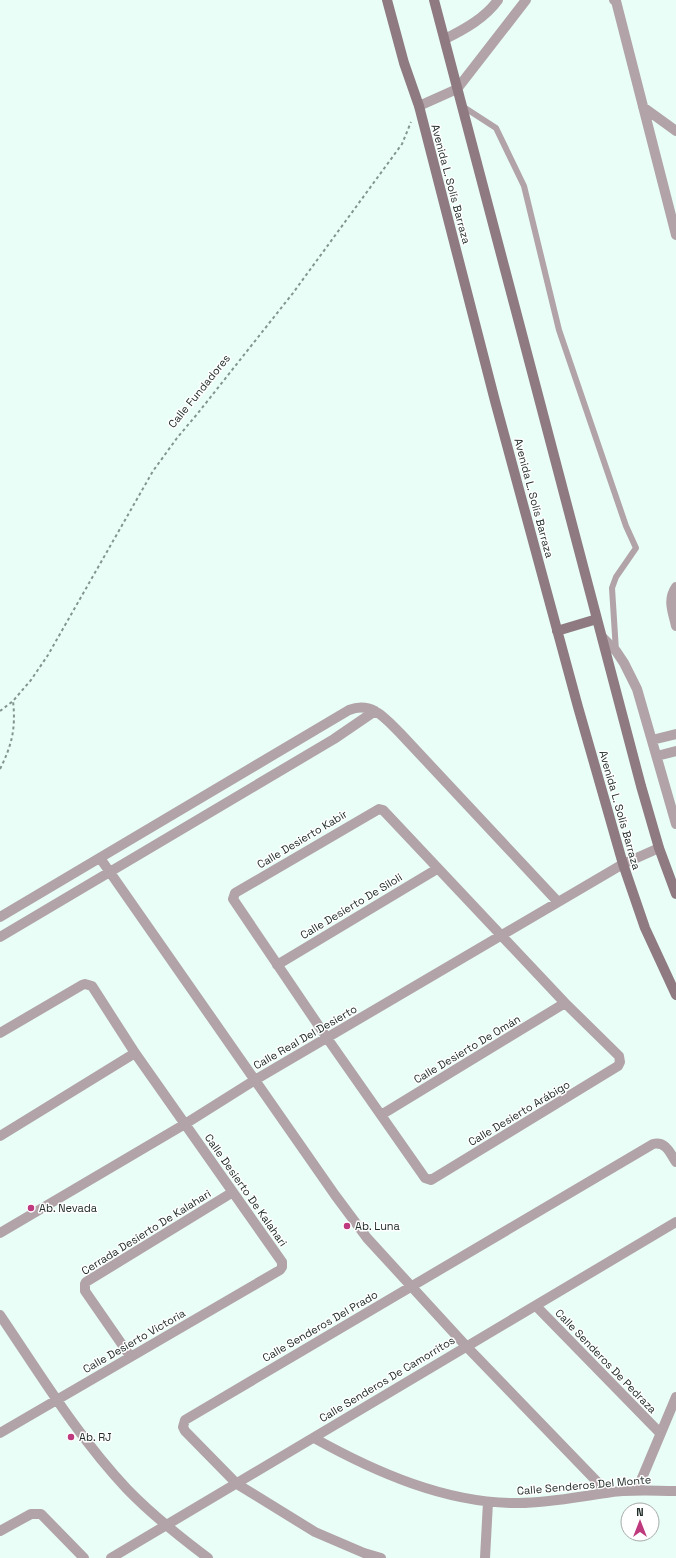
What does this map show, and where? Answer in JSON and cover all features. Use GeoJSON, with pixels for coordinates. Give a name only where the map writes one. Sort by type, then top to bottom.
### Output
{"type":"FeatureCollection","features":[{"type":"Feature","properties":{"kind":"main road","name":"Avenida L. Solís Barraza"},"geometry":{"type":"LineString","coordinates":[[387,0],[404,63],[419,106],[495,401],[557,631],[623,864],[645,928],[676,995]]}},
{"type":"Feature","properties":{"kind":"main road"},"geometry":{"type":"LineString","coordinates":[[434,0],[641,786],[676,894]]}},
{"type":"Feature","properties":{"kind":"main road"},"geometry":{"type":"LineString","coordinates":[[557,631],[597,619]]}},
{"type":"Feature","properties":{"kind":"street"},"geometry":{"type":"LineString","coordinates":[[445,39],[467,28],[493,8],[498,0]]}},
{"type":"Feature","properties":{"kind":"street"},"geometry":{"type":"LineString","coordinates":[[419,106],[457,89],[526,0]]}},
{"type":"Feature","properties":{"kind":"street"},"geometry":{"type":"LineString","coordinates":[[615,0],[676,235]]}},
{"type":"Feature","properties":{"kind":"street"},"geometry":{"type":"LineString","coordinates":[[643,107],[676,131]]}},
{"type":"Feature","properties":{"kind":"street"},"geometry":{"type":"LineString","coordinates":[[676,587],[671,596],[671,601],[676,626]]}},
{"type":"Feature","properties":{"kind":"street"},"geometry":{"type":"LineString","coordinates":[[602,637],[616,651],[630,673],[637,689],[676,824]]}},
{"type":"Feature","properties":{"kind":"street"},"geometry":{"type":"LineString","coordinates":[[0,917],[349,710],[363,707],[375,711],[434,768],[558,902]]}},
{"type":"Feature","properties":{"kind":"street"},"geometry":{"type":"LineString","coordinates":[[0,936],[334,739],[375,711]]}},
{"type":"Feature","properties":{"kind":"street"},"geometry":{"type":"LineString","coordinates":[[652,740],[676,734]]}},
{"type":"Feature","properties":{"kind":"street"},"geometry":{"type":"LineString","coordinates":[[657,756],[676,751]]}},
{"type":"Feature","properties":{"kind":"street","name":"Calle Desierto Kabir"},"geometry":{"type":"LineString","coordinates":[[327,1038],[234,902],[233,899],[235,893],[379,809],[383,810],[501,936]]}},
{"type":"Feature","properties":{"kind":"street","name":"Calle Real Del Desierto"},"geometry":{"type":"LineString","coordinates":[[0,1233],[185,1124],[255,1080],[623,864],[660,848]]}},
{"type":"Feature","properties":{"kind":"street"},"geometry":{"type":"LineString","coordinates":[[100,858],[335,1195],[367,1238],[466,1346],[607,1492]]}},
{"type":"Feature","properties":{"kind":"street","name":"Calle Desierto De Siloli"},"geometry":{"type":"LineString","coordinates":[[277,965],[437,868]]}},
{"type":"Feature","properties":{"kind":"street","name":"Calle Desierto Arábigo"},"geometry":{"type":"LineString","coordinates":[[327,1038],[425,1178],[431,1180],[618,1066],[620,1062],[619,1056],[565,1003],[501,936]]}},
{"type":"Feature","properties":{"kind":"street","name":"Calle Desierto De Kalahari"},"geometry":{"type":"LineString","coordinates":[[0,1033],[82,985],[92,986],[135,1053],[282,1262],[280,1270]]}},
{"type":"Feature","properties":{"kind":"street","name":"Calle Desierto De Omán"},"geometry":{"type":"LineString","coordinates":[[381,1116],[565,1003]]}},
{"type":"Feature","properties":{"kind":"street"},"geometry":{"type":"LineString","coordinates":[[0,1136],[135,1053]]}},
{"type":"Feature","properties":{"kind":"street","name":"Calle Senderos Del Prado"},"geometry":{"type":"LineString","coordinates":[[381,1558],[364,1553],[315,1532],[237,1484],[185,1431],[183,1427],[185,1420],[653,1144],[661,1143],[664,1145],[676,1162]]}},
{"type":"Feature","properties":{"kind":"street","name":"Cerrada Desierto De Kalahari"},"geometry":{"type":"LineString","coordinates":[[130,1356],[85,1290],[86,1282],[233,1192]]}},
{"type":"Feature","properties":{"kind":"street","name":"Calle Senderos De Camorritos"},"geometry":{"type":"LineString","coordinates":[[111,1558],[676,1222]]}},
{"type":"Feature","properties":{"kind":"street","name":"Calle Desierto Victoria"},"geometry":{"type":"LineString","coordinates":[[0,1433],[280,1270]]}},
{"type":"Feature","properties":{"kind":"street","name":"Calle Senderos De Pedraza"},"geometry":{"type":"LineString","coordinates":[[536,1306],[660,1433]]}},
{"type":"Feature","properties":{"kind":"street"},"geometry":{"type":"LineString","coordinates":[[0,1315],[57,1400],[108,1467],[128,1490],[166,1526],[208,1558]]}},
{"type":"Feature","properties":{"kind":"street"},"geometry":{"type":"LineString","coordinates":[[637,1490],[676,1396]]}},
{"type":"Feature","properties":{"kind":"street","name":"Calle Senderos Del Monte"},"geometry":{"type":"LineString","coordinates":[[314,1438],[361,1463],[408,1482],[488,1502],[551,1502],[607,1492],[637,1490],[676,1491]]}},
{"type":"Feature","properties":{"kind":"street"},"geometry":{"type":"LineString","coordinates":[[485,1558],[488,1502]]}},
{"type":"Feature","properties":{"kind":"street"},"geometry":{"type":"LineString","coordinates":[[0,1532],[31,1514],[41,1514],[84,1558]]}},
{"type":"Feature","properties":{"kind":"lane"},"geometry":{"type":"LineString","coordinates":[[462,106],[496,128],[524,186],[559,330],[626,526],[636,548],[616,577],[612,588],[616,651]]}},
{"type":"Feature","properties":{"kind":"path","name":"Calle Fundadores"},"geometry":{"type":"LineString","coordinates":[[0,711],[13,701],[31,680],[48,655],[152,471],[293,293],[393,157],[402,144],[419,106]]}},
{"type":"Feature","properties":{"kind":"path"},"geometry":{"type":"LineString","coordinates":[[0,768],[9,752],[12,741],[15,717],[13,701]]}},
{"type":"Feature","properties":{"kind":"place","name":"Ab. Nevada"},"geometry":{"type":"Point","coordinates":[31,1208]}},
{"type":"Feature","properties":{"kind":"place","name":"Ab. Luna"},"geometry":{"type":"Point","coordinates":[347,1226]}},
{"type":"Feature","properties":{"kind":"place","name":"Ab. RJ"},"geometry":{"type":"Point","coordinates":[71,1437]}}]}
